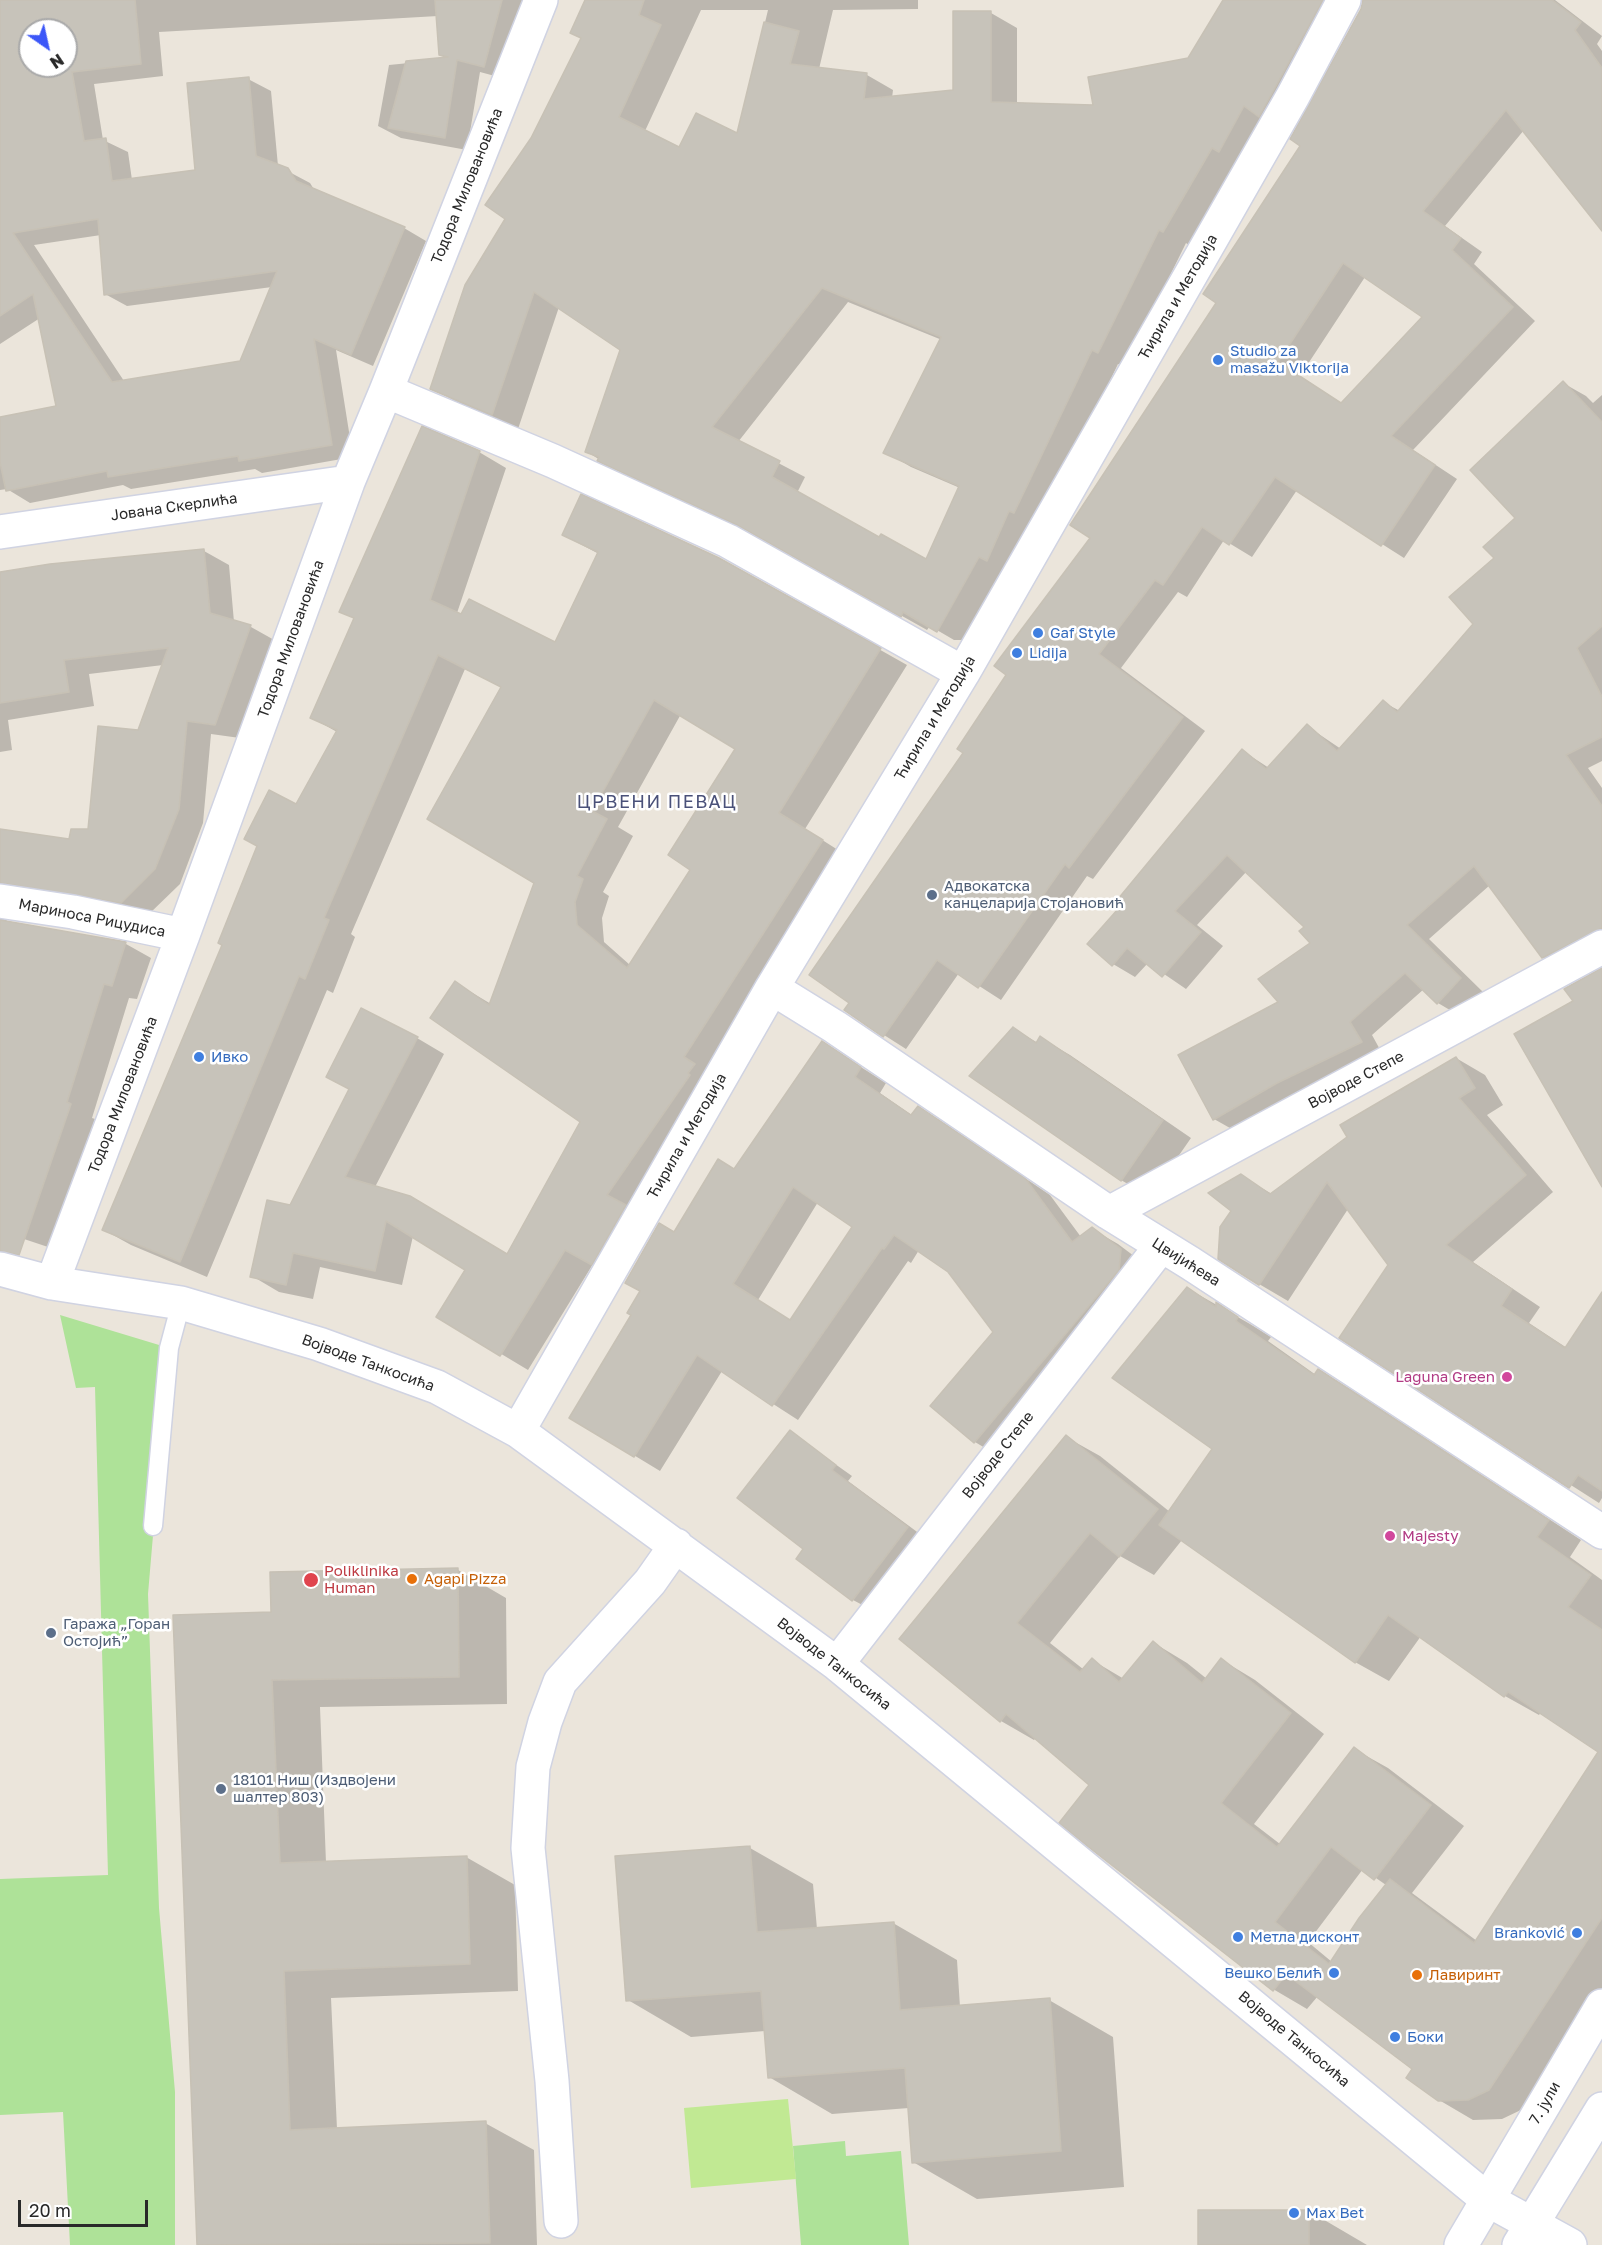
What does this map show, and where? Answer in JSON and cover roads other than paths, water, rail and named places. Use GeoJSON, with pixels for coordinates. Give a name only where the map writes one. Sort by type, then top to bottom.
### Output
{"type":"FeatureCollection","features":[{"type":"Feature","properties":{"kind":"street","name":"Тодора Миловановића"},"geometry":{"type":"LineString","coordinates":[[52,1283],[183,935],[348,482],[541,0]]}},
{"type":"Feature","properties":{"kind":"street","name":"Ћирила и Методија"},"geometry":{"type":"LineString","coordinates":[[518,1431],[772,988],[963,672],[1287,106],[1344,0]]}},
{"type":"Feature","properties":{"kind":"street"},"geometry":{"type":"LineString","coordinates":[[386,391],[553,461],[728,541],[963,672]]}},
{"type":"Feature","properties":{"kind":"street","name":"Јована Скерлића"},"geometry":{"type":"LineString","coordinates":[[0,532],[348,482]]}},
{"type":"Feature","properties":{"kind":"street","name":"Мариноса Рицудиса"},"geometry":{"type":"LineString","coordinates":[[0,901],[73,912],[183,935]]}},
{"type":"Feature","properties":{"kind":"street","name":"Војводе Степе"},"geometry":{"type":"LineString","coordinates":[[1109,1213],[1602,946]]}},
{"type":"Feature","properties":{"kind":"street","name":"Цвијићева"},"geometry":{"type":"LineString","coordinates":[[772,988],[835,1027],[1109,1213],[1602,1532]]}},
{"type":"Feature","properties":{"kind":"street","name":"Војводе Степе"},"geometry":{"type":"LineString","coordinates":[[837,1664],[1161,1246]]}},
{"type":"Feature","properties":{"kind":"street","name":"Војводе Танкосића"},"geometry":{"type":"LineString","coordinates":[[0,1269],[52,1283],[181,1303],[378,1364],[437,1387],[518,1431],[837,1664],[1488,2200],[1526,2234],[1570,2245]]}},
{"type":"Feature","properties":{"kind":"street"},"geometry":{"type":"LineString","coordinates":[[561,2221],[552,2081],[528,1848],[533,1767],[544,1722],[560,1682],[650,1582],[676,1545]]}},
{"type":"Feature","properties":{"kind":"street","name":"7. јули"},"geometry":{"type":"LineString","coordinates":[[1461,2245],[1602,2006]]}},
{"type":"Feature","properties":{"kind":"street"},"geometry":{"type":"LineString","coordinates":[[1526,2234],[1602,2109]]}},
{"type":"Feature","properties":{"kind":"lane"},"geometry":{"type":"LineString","coordinates":[[153,1526],[169,1348],[181,1303]]}},
{"type":"Feature","properties":{"kind":"place","name":"Studio za masažu Viktorija"},"geometry":{"type":"Point","coordinates":[1218,360]}},
{"type":"Feature","properties":{"kind":"place","name":"Gaf Style"},"geometry":{"type":"Point","coordinates":[1038,633]}},
{"type":"Feature","properties":{"kind":"place","name":"Lidija"},"geometry":{"type":"Point","coordinates":[1017,653]}},
{"type":"Feature","properties":{"kind":"place","name":"Адвокатска канцеларија Стојановић"},"geometry":{"type":"Point","coordinates":[932,895]}},
{"type":"Feature","properties":{"kind":"place","name":"Ивко"},"geometry":{"type":"Point","coordinates":[199,1057]}},
{"type":"Feature","properties":{"kind":"place","name":"Laguna Green"},"geometry":{"type":"Point","coordinates":[1507,1377]}},
{"type":"Feature","properties":{"kind":"place","name":"Majesty"},"geometry":{"type":"Point","coordinates":[1390,1536]}},
{"type":"Feature","properties":{"kind":"place","name":"Agapi Pizza"},"geometry":{"type":"Point","coordinates":[412,1579]}},
{"type":"Feature","properties":{"kind":"place","name":"Poliklinika Human"},"geometry":{"type":"Point","coordinates":[311,1580]}},
{"type":"Feature","properties":{"kind":"place","name":"Гаража „Горан Остојић”"},"geometry":{"type":"Point","coordinates":[51,1633]}},
{"type":"Feature","properties":{"kind":"place","name":"18101 Ниш (Издвојени шалтер 803)"},"geometry":{"type":"Point","coordinates":[221,1789]}},
{"type":"Feature","properties":{"kind":"place","name":"Branković"},"geometry":{"type":"Point","coordinates":[1577,1933]}},
{"type":"Feature","properties":{"kind":"place","name":"Метла дисконт"},"geometry":{"type":"Point","coordinates":[1238,1937]}},
{"type":"Feature","properties":{"kind":"place","name":"Вешко Белић"},"geometry":{"type":"Point","coordinates":[1334,1973]}},
{"type":"Feature","properties":{"kind":"place","name":"Лавиринт"},"geometry":{"type":"Point","coordinates":[1417,1975]}},
{"type":"Feature","properties":{"kind":"place","name":"Боки"},"geometry":{"type":"Point","coordinates":[1395,2037]}},
{"type":"Feature","properties":{"kind":"place","name":"Max Bet"},"geometry":{"type":"Point","coordinates":[1294,2213]}},
{"type":"Feature","properties":{"kind":"district","name":"ЦРВЕНИ ПЕВАЦ"},"geometry":{"type":"Point","coordinates":[657,802]}}]}
